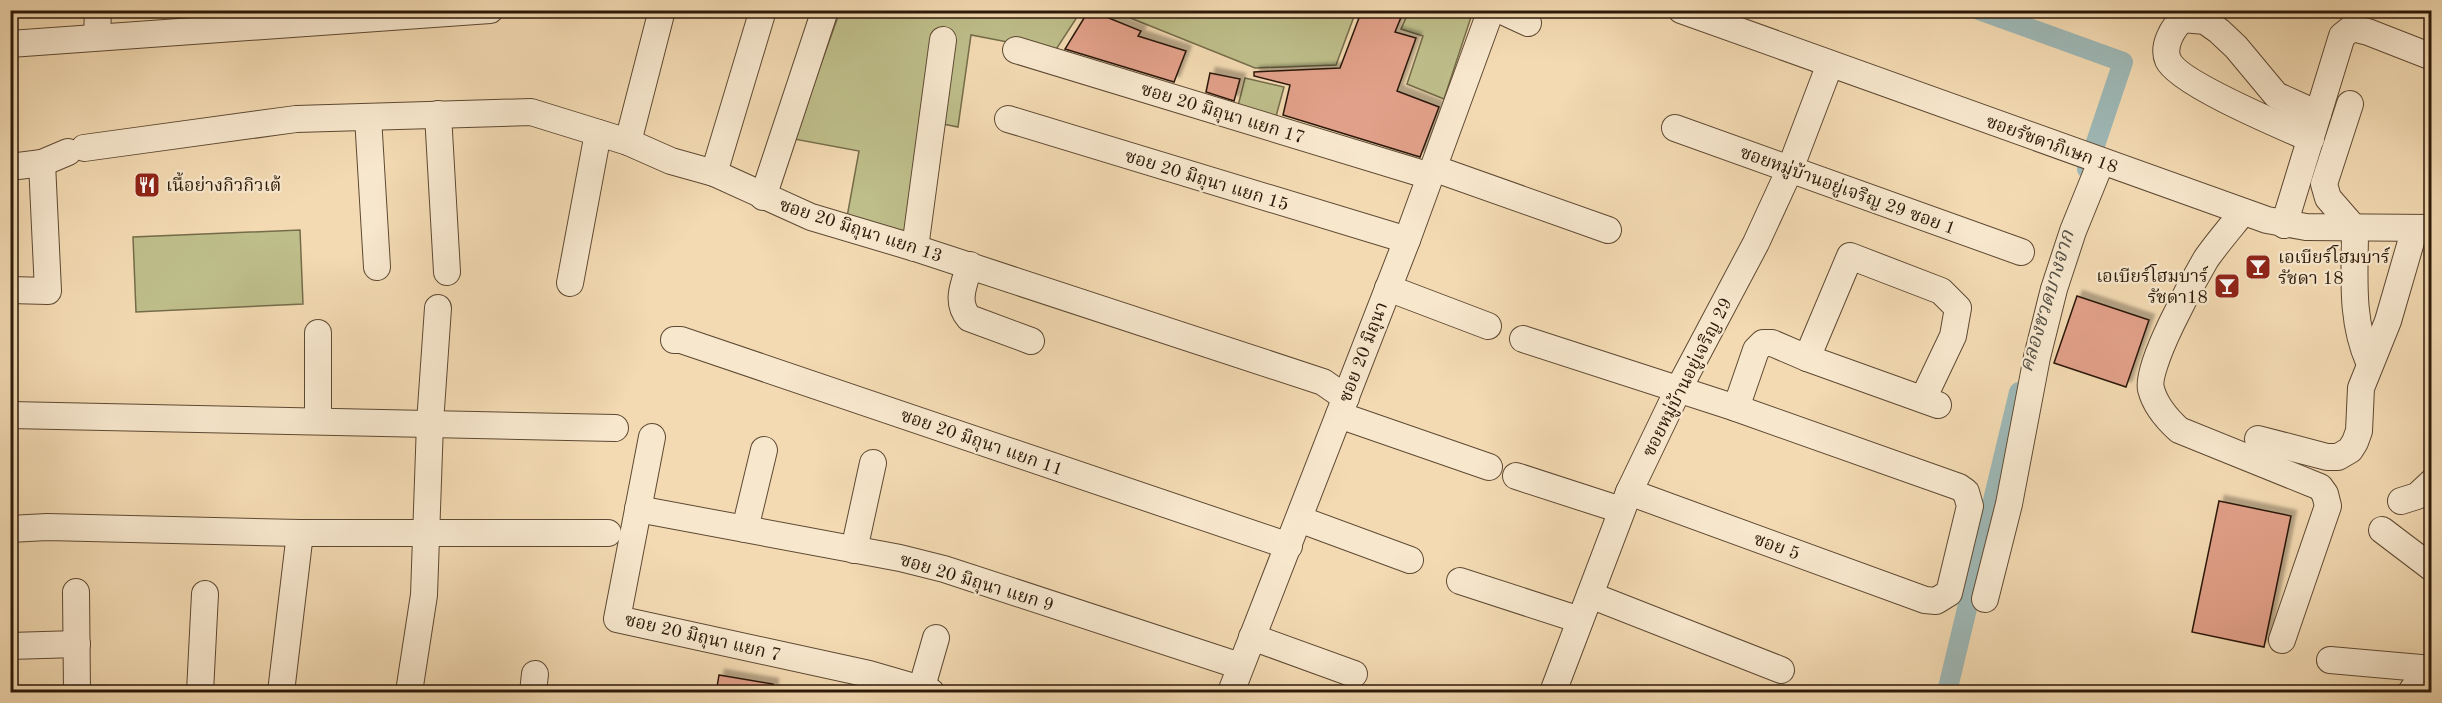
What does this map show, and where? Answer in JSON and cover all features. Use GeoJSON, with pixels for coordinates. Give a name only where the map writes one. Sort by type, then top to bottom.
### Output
{"type":"FeatureCollection","features":[{"type":"Feature","properties":{"kind":"street"},"geometry":{"type":"LineString","coordinates":[[97,36],[98,10]]}},
{"type":"Feature","properties":{"kind":"street"},"geometry":{"type":"LineString","coordinates":[[10,44],[97,36],[490,10]]}},
{"type":"Feature","properties":{"kind":"street"},"geometry":{"type":"LineString","coordinates":[[628,142],[662,10]]}},
{"type":"Feature","properties":{"kind":"street"},"geometry":{"type":"LineString","coordinates":[[714,173],[763,10]]}},
{"type":"Feature","properties":{"kind":"street"},"geometry":{"type":"LineString","coordinates":[[763,197],[825,10]]}},
{"type":"Feature","properties":{"kind":"street","name":"ซอย 20 มิถุนา"},"geometry":{"type":"LineString","coordinates":[[1231,693],[1407,240],[1491,10]]}},
{"type":"Feature","properties":{"kind":"street"},"geometry":{"type":"LineString","coordinates":[[1500,10],[1528,23]]}},
{"type":"Feature","properties":{"kind":"street","name":"ซอยรัชดาภิเษก 18"},"geometry":{"type":"LineString","coordinates":[[1694,13],[2098,161],[2284,225],[2355,229],[2423,228]]}},
{"type":"Feature","properties":{"kind":"street"},"geometry":{"type":"LineString","coordinates":[[2311,139],[2199,86],[2173,67],[2168,60],[2167,50],[2176,25],[2183,19],[2192,18],[2205,21],[2236,47],[2276,95],[2318,114]]}},
{"type":"Feature","properties":{"kind":"street"},"geometry":{"type":"LineString","coordinates":[[2284,225],[2342,36],[2352,28],[2432,57]]}},
{"type":"Feature","properties":{"kind":"street"},"geometry":{"type":"LineString","coordinates":[[915,248],[943,40]]}},
{"type":"Feature","properties":{"kind":"street","name":"ซอย 20 มิถุนา แยก 17"},"geometry":{"type":"LineString","coordinates":[[1016,50],[1432,172],[1608,230]]}},
{"type":"Feature","properties":{"kind":"street","name":"ซอยหมู่บ้านอยู่เจริญ 29"},"geometry":{"type":"LineString","coordinates":[[1553,693],[1625,501],[1678,390],[1756,243],[1790,169],[1830,64]]}},
{"type":"Feature","properties":{"kind":"street"},"geometry":{"type":"LineString","coordinates":[[2350,104],[2324,184],[2328,198],[2355,229],[2355,311],[2361,342],[2369,362]]}},
{"type":"Feature","properties":{"kind":"street","name":"ซอย 20 มิถุนา แยก 13"},"geometry":{"type":"LineString","coordinates":[[10,167],[42,163],[76,150],[296,119],[531,112],[628,142],[671,160],[714,173],[810,217],[915,248],[1323,382],[1342,406],[1443,453],[1489,467]]}},
{"type":"Feature","properties":{"kind":"street"},"geometry":{"type":"LineString","coordinates":[[438,114],[447,272]]}},
{"type":"Feature","properties":{"kind":"street"},"geometry":{"type":"LineString","coordinates":[[368,117],[377,267]]}},
{"type":"Feature","properties":{"kind":"street","name":"ซอย 20 มิถุนา แยก 15"},"geometry":{"type":"LineString","coordinates":[[1008,119],[1407,240]]}},
{"type":"Feature","properties":{"kind":"street","name":"ซอยหมู่บ้านอยู่เจริญ 29 ซอย 1"},"geometry":{"type":"LineString","coordinates":[[1675,128],[2021,252]]}},
{"type":"Feature","properties":{"kind":"street"},"geometry":{"type":"LineString","coordinates":[[570,283],[598,133]]}},
{"type":"Feature","properties":{"kind":"street"},"geometry":{"type":"LineString","coordinates":[[1984,599],[2009,504],[2037,357],[2054,289],[2098,161]]}},
{"type":"Feature","properties":{"kind":"street"},"geometry":{"type":"LineString","coordinates":[[10,291],[48,291],[42,163]]}},
{"type":"Feature","properties":{"kind":"street"},"geometry":{"type":"LineString","coordinates":[[2242,212],[2208,257],[2190,286],[2157,358],[2151,376],[2151,388],[2167,419],[2179,430],[2320,487],[2325,494],[2328,506],[2282,639]]}},
{"type":"Feature","properties":{"kind":"street"},"geometry":{"type":"LineString","coordinates":[[2258,439],[2327,457],[2338,457],[2350,450],[2359,431],[2361,388],[2369,362],[2388,321],[2423,228]]}},
{"type":"Feature","properties":{"kind":"street"},"geometry":{"type":"LineString","coordinates":[[1523,339],[1736,408],[1756,350],[1763,343],[1772,343],[1807,358],[1931,402],[1953,336],[1958,308],[1941,291],[1851,256],[1807,358]]}},
{"type":"Feature","properties":{"kind":"street"},"geometry":{"type":"LineString","coordinates":[[970,266],[962,293],[963,311],[969,318],[1031,341]]}},
{"type":"Feature","properties":{"kind":"street"},"geometry":{"type":"LineString","coordinates":[[1388,288],[1488,326]]}},
{"type":"Feature","properties":{"kind":"street"},"geometry":{"type":"LineString","coordinates":[[409,693],[424,595],[430,423],[438,308]]}},
{"type":"Feature","properties":{"kind":"street"},"geometry":{"type":"LineString","coordinates":[[318,333],[318,421]]}},
{"type":"Feature","properties":{"kind":"street","name":"ซอย 20 มิถุนา แยก 11"},"geometry":{"type":"LineString","coordinates":[[674,340],[681,340],[1289,546]]}},
{"type":"Feature","properties":{"kind":"street","name":"ซอย 5"},"geometry":{"type":"LineString","coordinates":[[1516,476],[1625,501],[1925,600],[1936,601],[1949,593],[1970,506],[1966,492],[1959,487],[1736,408]]}},
{"type":"Feature","properties":{"kind":"street"},"geometry":{"type":"LineString","coordinates":[[10,415],[615,428]]}},
{"type":"Feature","properties":{"kind":"street","name":"ซอย 20 มิถุนา แยก 7"},"geometry":{"type":"LineString","coordinates":[[652,437],[617,619],[869,675],[926,691]]}},
{"type":"Feature","properties":{"kind":"street"},"geometry":{"type":"LineString","coordinates":[[745,529],[764,450]]}},
{"type":"Feature","properties":{"kind":"street"},"geometry":{"type":"LineString","coordinates":[[854,550],[873,462]]}},
{"type":"Feature","properties":{"kind":"street"},"geometry":{"type":"LineString","coordinates":[[2401,501],[2417,496],[2432,482]]}},
{"type":"Feature","properties":{"kind":"street","name":"ซอย 20 มิถุนา แยก 9"},"geometry":{"type":"LineString","coordinates":[[638,509],[900,558],[944,569],[1240,666]]}},
{"type":"Feature","properties":{"kind":"street"},"geometry":{"type":"LineString","coordinates":[[1299,519],[1410,560]]}},
{"type":"Feature","properties":{"kind":"street"},"geometry":{"type":"LineString","coordinates":[[10,528],[300,533],[608,533]]}},
{"type":"Feature","properties":{"kind":"street"},"geometry":{"type":"LineString","coordinates":[[2382,530],[2432,568]]}},
{"type":"Feature","properties":{"kind":"street"},"geometry":{"type":"LineString","coordinates":[[281,693],[300,533]]}},
{"type":"Feature","properties":{"kind":"street"},"geometry":{"type":"LineString","coordinates":[[1460,580],[1580,620]]}},
{"type":"Feature","properties":{"kind":"street"},"geometry":{"type":"LineString","coordinates":[[76,592],[77,693]]}},
{"type":"Feature","properties":{"kind":"street"},"geometry":{"type":"LineString","coordinates":[[200,693],[205,594]]}},
{"type":"Feature","properties":{"kind":"street"},"geometry":{"type":"LineString","coordinates":[[1590,595],[1781,670]]}},
{"type":"Feature","properties":{"kind":"street"},"geometry":{"type":"LineString","coordinates":[[1252,637],[1354,674]]}},
{"type":"Feature","properties":{"kind":"street"},"geometry":{"type":"LineString","coordinates":[[926,691],[936,638]]}},
{"type":"Feature","properties":{"kind":"street"},"geometry":{"type":"LineString","coordinates":[[10,646],[77,644]]}},
{"type":"Feature","properties":{"kind":"street"},"geometry":{"type":"LineString","coordinates":[[2330,660],[2432,669]]}},
{"type":"Feature","properties":{"kind":"street"},"geometry":{"type":"LineString","coordinates":[[2411,693],[2416,685],[2432,677]]}},
{"type":"Feature","properties":{"kind":"green space"},"geometry":{"type":"Polygon","coordinates":[[[1356,10],[1336,65],[1255,68],[1113,11],[1356,10]]]}},
{"type":"Feature","properties":{"kind":"green space"},"geometry":{"type":"Polygon","coordinates":[[[840,11],[1081,11],[1055,51],[971,35],[958,127],[928,121],[906,233],[847,217],[859,151],[794,139],[840,11]]]}},
{"type":"Feature","properties":{"kind":"green space"},"geometry":{"type":"Polygon","coordinates":[[[1409,11],[1473,11],[1444,99],[1407,84],[1423,36],[1401,29],[1409,11]]]}},
{"type":"Feature","properties":{"kind":"green space"},"geometry":{"type":"Polygon","coordinates":[[[1245,78],[1284,87],[1275,120],[1237,110],[1245,78]]]}},
{"type":"Feature","properties":{"kind":"green space"},"geometry":{"type":"Polygon","coordinates":[[[300,230],[303,304],[136,312],[133,237],[300,230]]]}},
{"type":"Feature","properties":{"kind":"building"},"geometry":{"type":"Polygon","coordinates":[[[1089,10],[1141,31],[1138,36],[1186,51],[1174,82],[1065,49],[1089,10]]]}},
{"type":"Feature","properties":{"kind":"building"},"geometry":{"type":"Polygon","coordinates":[[[1362,10],[1404,10],[1395,32],[1416,38],[1397,91],[1439,107],[1420,157],[1283,115],[1290,85],[1254,76],[1254,72],[1340,68],[1362,10]]]}},
{"type":"Feature","properties":{"kind":"building"},"geometry":{"type":"Polygon","coordinates":[[[1210,73],[1240,79],[1234,101],[1206,92],[1210,73]]]}},
{"type":"Feature","properties":{"kind":"building"},"geometry":{"type":"Polygon","coordinates":[[[2077,296],[2149,320],[2126,387],[2054,363],[2077,296]]]}},
{"type":"Feature","properties":{"kind":"building"},"geometry":{"type":"Polygon","coordinates":[[[2219,501],[2291,516],[2264,647],[2192,632],[2219,501]]]}},
{"type":"Feature","properties":{"kind":"building"},"geometry":{"type":"Polygon","coordinates":[[[719,675],[773,684],[772,693],[716,693],[719,675]]]}},
{"type":"Feature","properties":{"kind":"waterway","name":"คลองชวดบางจาก"},"geometry":{"type":"LineString","coordinates":[[1979,10],[2123,62],[2087,169]]}},
{"type":"Feature","properties":{"kind":"waterway","name":"คลองชวดบางจาก"},"geometry":{"type":"LineString","coordinates":[[1947,692],[2019,392]]}},
{"type":"Feature","properties":{"kind":"place","name":"เนื้อย่างกิวกิวเต้"},"geometry":{"type":"Point","coordinates":[147,185]}},
{"type":"Feature","properties":{"kind":"place","name":"เอเบียร์โฮมบาร์ รัชดา 18"},"geometry":{"type":"Point","coordinates":[2258,267]}},
{"type":"Feature","properties":{"kind":"place","name":"เอเบียร์โฮมบาร์ รัชดา18"},"geometry":{"type":"Point","coordinates":[2227,286]}}]}
